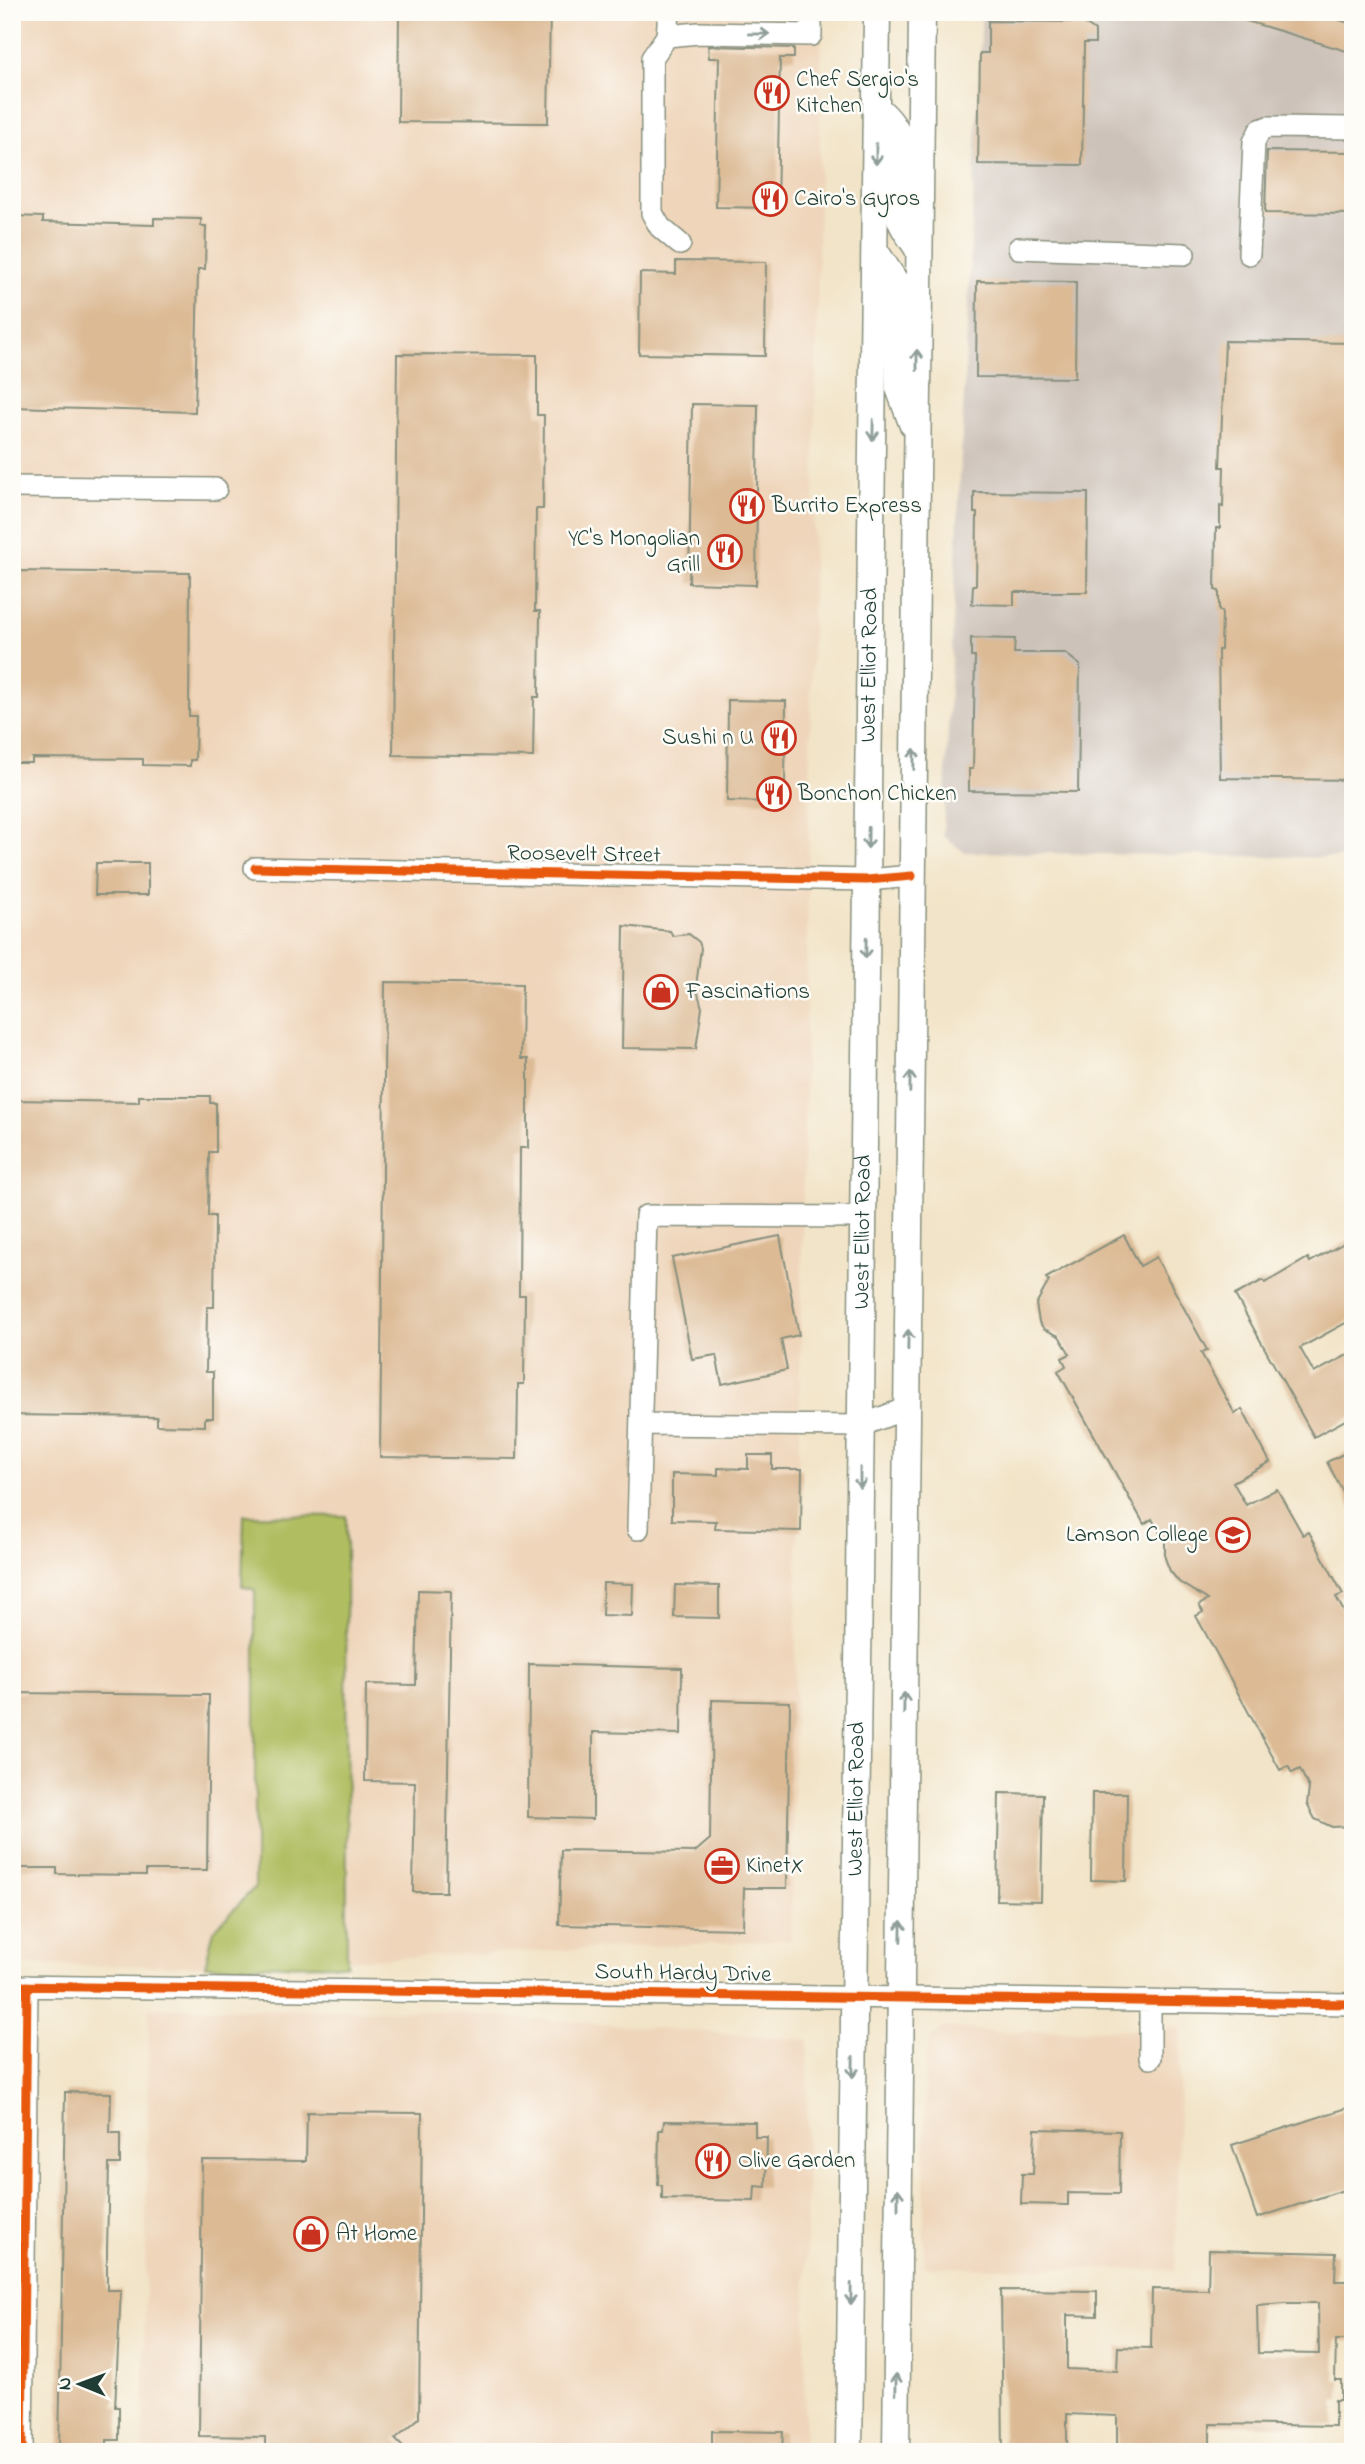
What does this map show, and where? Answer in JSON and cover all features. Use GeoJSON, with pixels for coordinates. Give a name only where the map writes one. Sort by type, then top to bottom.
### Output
{"type":"FeatureCollection","features":[{"type":"Feature","properties":{"kind":"main road","name":"West Elliot Road"},"geometry":{"type":"LineString","coordinates":[[849,2452],[877,12]]}},
{"type":"Feature","properties":{"kind":"main road","name":"West Elliot Road"},"geometry":{"type":"LineString","coordinates":[[896,2452],[922,12]]}},
{"type":"Feature","properties":{"kind":"main road"},"geometry":{"type":"LineString","coordinates":[[876,108],[891,120],[899,135],[899,217],[918,249]]}},
{"type":"Feature","properties":{"kind":"main road"},"geometry":{"type":"LineString","coordinates":[[875,251],[898,286],[899,388],[917,438]]}},
{"type":"Feature","properties":{"kind":"street"},"geometry":{"type":"LineString","coordinates":[[669,12],[667,36],[652,58],[652,213],[660,227],[680,244]]}},
{"type":"Feature","properties":{"kind":"street"},"geometry":{"type":"LineString","coordinates":[[667,36],[699,33],[811,34],[811,12]]}},
{"type":"Feature","properties":{"kind":"street"},"geometry":{"type":"LineString","coordinates":[[1249,254],[1254,142],[1260,130],[1268,127],[1353,128]]}},
{"type":"Feature","properties":{"kind":"street"},"geometry":{"type":"LineString","coordinates":[[1019,248],[1184,254]]}},
{"type":"Feature","properties":{"kind":"street"},"geometry":{"type":"LineString","coordinates":[[12,486],[216,489]]}},
{"type":"Feature","properties":{"kind":"street","name":"Roosevelt Street"},"geometry":{"type":"LineString","coordinates":[[255,868],[867,880],[912,876]]}},
{"type":"Feature","properties":{"kind":"street"},"geometry":{"type":"LineString","coordinates":[[638,1530],[646,1216],[863,1217]]}},
{"type":"Feature","properties":{"kind":"street"},"geometry":{"type":"LineString","coordinates":[[641,1424],[860,1426],[907,1408]]}},
{"type":"Feature","properties":{"kind":"street"},"geometry":{"type":"LineString","coordinates":[[20,1986],[22,2452]]}},
{"type":"Feature","properties":{"kind":"street","name":"South Hardy Drive"},"geometry":{"type":"LineString","coordinates":[[20,1986],[1353,2004]]}},
{"type":"Feature","properties":{"kind":"street"},"geometry":{"type":"LineString","coordinates":[[1150,2002],[1150,2058]]}},
{"type":"Feature","properties":{"kind":"shaded area"},"geometry":{"type":"Polygon","coordinates":[[[12,12],[822,12],[791,1940],[205,1966],[12,1965],[12,12]]]}},
{"type":"Feature","properties":{"kind":"shaded area"},"geometry":{"type":"Polygon","coordinates":[[[982,12],[1353,12],[1353,858],[964,852],[943,836],[982,12]]]}},
{"type":"Feature","properties":{"kind":"shaded area"},"geometry":{"type":"Polygon","coordinates":[[[149,2008],[429,2011],[808,2040],[804,2452],[143,2452],[149,2008]]]}},
{"type":"Feature","properties":{"kind":"shaded area"},"geometry":{"type":"Polygon","coordinates":[[[945,2027],[997,2032],[1181,2028],[1175,2270],[924,2267],[925,2058],[931,2037],[945,2027]]]}},
{"type":"Feature","properties":{"kind":"green space"},"geometry":{"type":"Polygon","coordinates":[[[244,1515],[346,1516],[347,1965],[205,1966],[214,1930],[255,1887],[255,1590],[242,1586],[244,1515]]]}},
{"type":"Feature","properties":{"kind":"building"},"geometry":{"type":"Polygon","coordinates":[[[399,12],[550,12],[548,123],[398,122],[399,12]]]}},
{"type":"Feature","properties":{"kind":"building"},"geometry":{"type":"Polygon","coordinates":[[[1231,12],[1312,12],[1353,24],[1353,53],[1230,16],[1231,12]]]}},
{"type":"Feature","properties":{"kind":"building"},"geometry":{"type":"Polygon","coordinates":[[[988,21],[1082,22],[1095,31],[1095,43],[1084,43],[1082,165],[978,164],[980,53],[988,53],[988,21]]]}},
{"type":"Feature","properties":{"kind":"building"},"geometry":{"type":"Polygon","coordinates":[[[708,46],[794,48],[794,58],[780,58],[777,208],[716,207],[719,58],[709,58],[708,46]]]}},
{"type":"Feature","properties":{"kind":"building"},"geometry":{"type":"Polygon","coordinates":[[[1267,151],[1353,152],[1353,214],[1265,213],[1267,151]]]}},
{"type":"Feature","properties":{"kind":"building"},"geometry":{"type":"Polygon","coordinates":[[[12,216],[43,217],[43,222],[154,225],[154,218],[201,219],[201,226],[206,226],[205,269],[198,269],[195,412],[12,407],[12,216]]]}},
{"type":"Feature","properties":{"kind":"building"},"geometry":{"type":"Polygon","coordinates":[[[676,261],[766,262],[765,356],[639,354],[640,273],[676,274],[676,261]]]}},
{"type":"Feature","properties":{"kind":"building"},"geometry":{"type":"Polygon","coordinates":[[[977,281],[1076,282],[1075,378],[976,377],[977,281]]]}},
{"type":"Feature","properties":{"kind":"building"},"geometry":{"type":"Polygon","coordinates":[[[1225,341],[1353,343],[1353,780],[1220,778],[1218,650],[1221,650],[1222,611],[1219,611],[1219,591],[1215,590],[1216,528],[1220,528],[1220,506],[1223,507],[1224,467],[1220,467],[1225,341]]]}},
{"type":"Feature","properties":{"kind":"building"},"geometry":{"type":"Polygon","coordinates":[[[397,354],[537,355],[537,415],[544,415],[543,509],[536,509],[535,611],[540,611],[539,697],[534,697],[533,757],[393,755],[397,354]]]}},
{"type":"Feature","properties":{"kind":"building"},"geometry":{"type":"Polygon","coordinates":[[[692,404],[758,405],[756,585],[689,583],[692,404]]]}},
{"type":"Feature","properties":{"kind":"building"},"geometry":{"type":"Polygon","coordinates":[[[974,492],[1088,493],[1087,592],[1014,592],[1014,605],[972,604],[973,585],[976,585],[977,513],[974,513],[974,492]]]}},
{"type":"Feature","properties":{"kind":"building"},"geometry":{"type":"Polygon","coordinates":[[[12,571],[190,573],[189,716],[196,716],[195,760],[190,760],[190,766],[143,765],[143,759],[32,758],[32,763],[12,763],[12,571]]]}},
{"type":"Feature","properties":{"kind":"building"},"geometry":{"type":"Polygon","coordinates":[[[971,638],[1015,639],[1014,653],[1065,653],[1080,665],[1078,792],[969,791],[969,769],[973,769],[975,657],[971,657],[971,638]]]}},
{"type":"Feature","properties":{"kind":"building"},"geometry":{"type":"Polygon","coordinates":[[[728,700],[786,701],[785,788],[774,802],[727,801],[728,700]]]}},
{"type":"Feature","properties":{"kind":"building"},"geometry":{"type":"Polygon","coordinates":[[[96,863],[148,863],[148,895],[95,895],[96,863]]]}},
{"type":"Feature","properties":{"kind":"building","name":"Fascinations"},"geometry":{"type":"Polygon","coordinates":[[[624,926],[670,931],[673,936],[689,934],[699,942],[701,948],[696,986],[702,1008],[696,1049],[622,1048],[624,926]]]}},
{"type":"Feature","properties":{"kind":"building"},"geometry":{"type":"Polygon","coordinates":[[[385,982],[522,984],[521,1059],[528,1059],[528,1148],[520,1148],[519,1295],[525,1295],[524,1384],[518,1384],[517,1459],[380,1457],[385,982]]]}},
{"type":"Feature","properties":{"kind":"building"},"geometry":{"type":"Polygon","coordinates":[[[139,1096],[210,1096],[210,1103],[216,1103],[216,1152],[209,1152],[208,1216],[215,1216],[214,1307],[207,1307],[206,1372],[213,1372],[213,1418],[205,1418],[205,1426],[157,1425],[157,1417],[12,1415],[12,1100],[139,1102],[139,1096]]]}},
{"type":"Feature","properties":{"kind":"building"},"geometry":{"type":"Polygon","coordinates":[[[1124,1235],[1140,1266],[1156,1257],[1207,1350],[1201,1353],[1235,1414],[1242,1409],[1270,1462],[1233,1482],[1246,1505],[1277,1489],[1303,1535],[1309,1532],[1343,1594],[1336,1597],[1353,1628],[1353,1826],[1332,1827],[1315,1819],[1307,1804],[1309,1788],[1300,1769],[1292,1773],[1288,1766],[1280,1770],[1196,1616],[1203,1612],[1199,1605],[1208,1600],[1179,1582],[1170,1571],[1165,1558],[1165,1542],[1152,1519],[1144,1524],[1058,1371],[1066,1366],[1062,1358],[1070,1354],[1059,1336],[1044,1329],[1039,1322],[1036,1304],[1049,1281],[1046,1278],[1124,1235]]]}},
{"type":"Feature","properties":{"kind":"building"},"geometry":{"type":"Polygon","coordinates":[[[780,1236],[799,1335],[781,1339],[787,1370],[722,1384],[716,1355],[692,1359],[672,1258],[780,1236]]]}},
{"type":"Feature","properties":{"kind":"building"},"geometry":{"type":"Polygon","coordinates":[[[1353,1238],[1353,1319],[1300,1348],[1314,1373],[1353,1352],[1353,1416],[1314,1437],[1235,1295],[1263,1280],[1265,1283],[1308,1258],[1310,1262],[1353,1238]]]}},
{"type":"Feature","properties":{"kind":"building"},"geometry":{"type":"Polygon","coordinates":[[[1353,1449],[1353,1511],[1327,1462],[1353,1449]]]}},
{"type":"Feature","properties":{"kind":"building"},"geometry":{"type":"Polygon","coordinates":[[[748,1455],[772,1455],[772,1469],[802,1469],[801,1531],[715,1529],[716,1521],[672,1520],[672,1474],[718,1475],[718,1468],[748,1469],[748,1455]]]}},
{"type":"Feature","properties":{"kind":"building"},"geometry":{"type":"Polygon","coordinates":[[[603,1583],[633,1584],[632,1616],[602,1615],[603,1583]]]}},
{"type":"Feature","properties":{"kind":"building"},"geometry":{"type":"Polygon","coordinates":[[[675,1585],[719,1586],[719,1618],[674,1617],[675,1585]]]}},
{"type":"Feature","properties":{"kind":"building"},"geometry":{"type":"Polygon","coordinates":[[[418,1590],[451,1591],[446,1892],[413,1892],[415,1782],[365,1781],[366,1684],[416,1685],[418,1590]]]}},
{"type":"Feature","properties":{"kind":"building"},"geometry":{"type":"Polygon","coordinates":[[[529,1664],[682,1668],[681,1734],[593,1732],[593,1819],[528,1817],[529,1664]]]}},
{"type":"Feature","properties":{"kind":"building"},"geometry":{"type":"Polygon","coordinates":[[[12,1693],[209,1695],[207,1870],[146,1870],[146,1875],[57,1874],[57,1868],[12,1868],[12,1693]]]}},
{"type":"Feature","properties":{"kind":"building"},"geometry":{"type":"Polygon","coordinates":[[[712,1700],[790,1702],[787,1888],[744,1888],[743,1929],[559,1925],[561,1850],[695,1852],[710,1839],[712,1700]]]}},
{"type":"Feature","properties":{"kind":"building"},"geometry":{"type":"Polygon","coordinates":[[[999,1793],[1043,1794],[1041,1901],[997,1900],[999,1793]]]}},
{"type":"Feature","properties":{"kind":"building"},"geometry":{"type":"Polygon","coordinates":[[[1092,1793],[1127,1793],[1126,1881],[1091,1880],[1092,1793]]]}},
{"type":"Feature","properties":{"kind":"building"},"geometry":{"type":"Polygon","coordinates":[[[65,2092],[111,2093],[110,2133],[120,2133],[120,2164],[109,2164],[107,2250],[107,2290],[121,2290],[115,2407],[119,2407],[119,2440],[107,2440],[107,2452],[59,2452],[65,2092]]]}},
{"type":"Feature","properties":{"kind":"building"},"geometry":{"type":"Polygon","coordinates":[[[1353,2106],[1353,2187],[1257,2218],[1232,2145],[1353,2106]]]}},
{"type":"Feature","properties":{"kind":"building","name":"At Home"},"geometry":{"type":"Polygon","coordinates":[[[307,2112],[422,2113],[419,2418],[395,2439],[408,2452],[265,2452],[265,2437],[199,2436],[202,2160],[306,2161],[307,2112]]]}},
{"type":"Feature","properties":{"kind":"building","name":"Olive Garden"},"geometry":{"type":"Polygon","coordinates":[[[664,2121],[755,2122],[755,2137],[767,2137],[766,2187],[755,2186],[754,2201],[662,2199],[662,2185],[658,2185],[659,2130],[663,2130],[664,2121]]]}},
{"type":"Feature","properties":{"kind":"building"},"geometry":{"type":"Polygon","coordinates":[[[1035,2129],[1120,2131],[1119,2194],[1068,2193],[1068,2205],[1021,2204],[1022,2174],[1033,2174],[1035,2129]]]}},
{"type":"Feature","properties":{"kind":"building"},"geometry":{"type":"Polygon","coordinates":[[[1209,2250],[1336,2253],[1335,2281],[1353,2281],[1353,2340],[1336,2340],[1335,2380],[1341,2380],[1341,2400],[1335,2400],[1335,2426],[1210,2424],[1210,2446],[1117,2447],[1117,2416],[1067,2414],[1067,2452],[1003,2452],[1001,2290],[1097,2291],[1097,2316],[1067,2315],[1067,2369],[1117,2371],[1118,2347],[1151,2348],[1152,2289],[1208,2290],[1209,2250]],[[1318,2303],[1257,2305],[1258,2353],[1319,2354],[1318,2303]]]}},
{"type":"Feature","properties":{"kind":"building"},"geometry":{"type":"Polygon","coordinates":[[[712,2431],[783,2432],[782,2452],[712,2452],[712,2431]]]}},
{"type":"Feature","properties":{"kind":"cycle path"},"geometry":{"type":"LineString","coordinates":[[255,868],[867,880],[912,876]]}},
{"type":"Feature","properties":{"kind":"cycle path"},"geometry":{"type":"LineString","coordinates":[[12,1986],[1353,2004]]}},
{"type":"Feature","properties":{"kind":"cycle path"},"geometry":{"type":"LineString","coordinates":[[22,2452],[27,1986]]}},
{"type":"Feature","properties":{"kind":"place","name":"Chef Sergio's Kitchen"},"geometry":{"type":"Point","coordinates":[772,93]}},
{"type":"Feature","properties":{"kind":"place","name":"Cairo's Gyros"},"geometry":{"type":"Point","coordinates":[770,199]}},
{"type":"Feature","properties":{"kind":"place","name":"Burrito Express"},"geometry":{"type":"Point","coordinates":[747,506]}},
{"type":"Feature","properties":{"kind":"place","name":"YC's Mongolian Grill"},"geometry":{"type":"Point","coordinates":[725,552]}},
{"type":"Feature","properties":{"kind":"place","name":"Sushi n U"},"geometry":{"type":"Point","coordinates":[779,738]}},
{"type":"Feature","properties":{"kind":"place","name":"Bonchon Chicken"},"geometry":{"type":"Point","coordinates":[774,794]}},
{"type":"Feature","properties":{"kind":"place","name":"Fascinations"},"geometry":{"type":"Point","coordinates":[661,992]}},
{"type":"Feature","properties":{"kind":"place","name":"Lamson College"},"geometry":{"type":"Point","coordinates":[1233,1535]}},
{"type":"Feature","properties":{"kind":"place","name":"KinetX"},"geometry":{"type":"Point","coordinates":[722,1866]}},
{"type":"Feature","properties":{"kind":"place","name":"Olive Garden"},"geometry":{"type":"Point","coordinates":[713,2161]}},
{"type":"Feature","properties":{"kind":"place","name":"At Home"},"geometry":{"type":"Point","coordinates":[311,2234]}}]}
